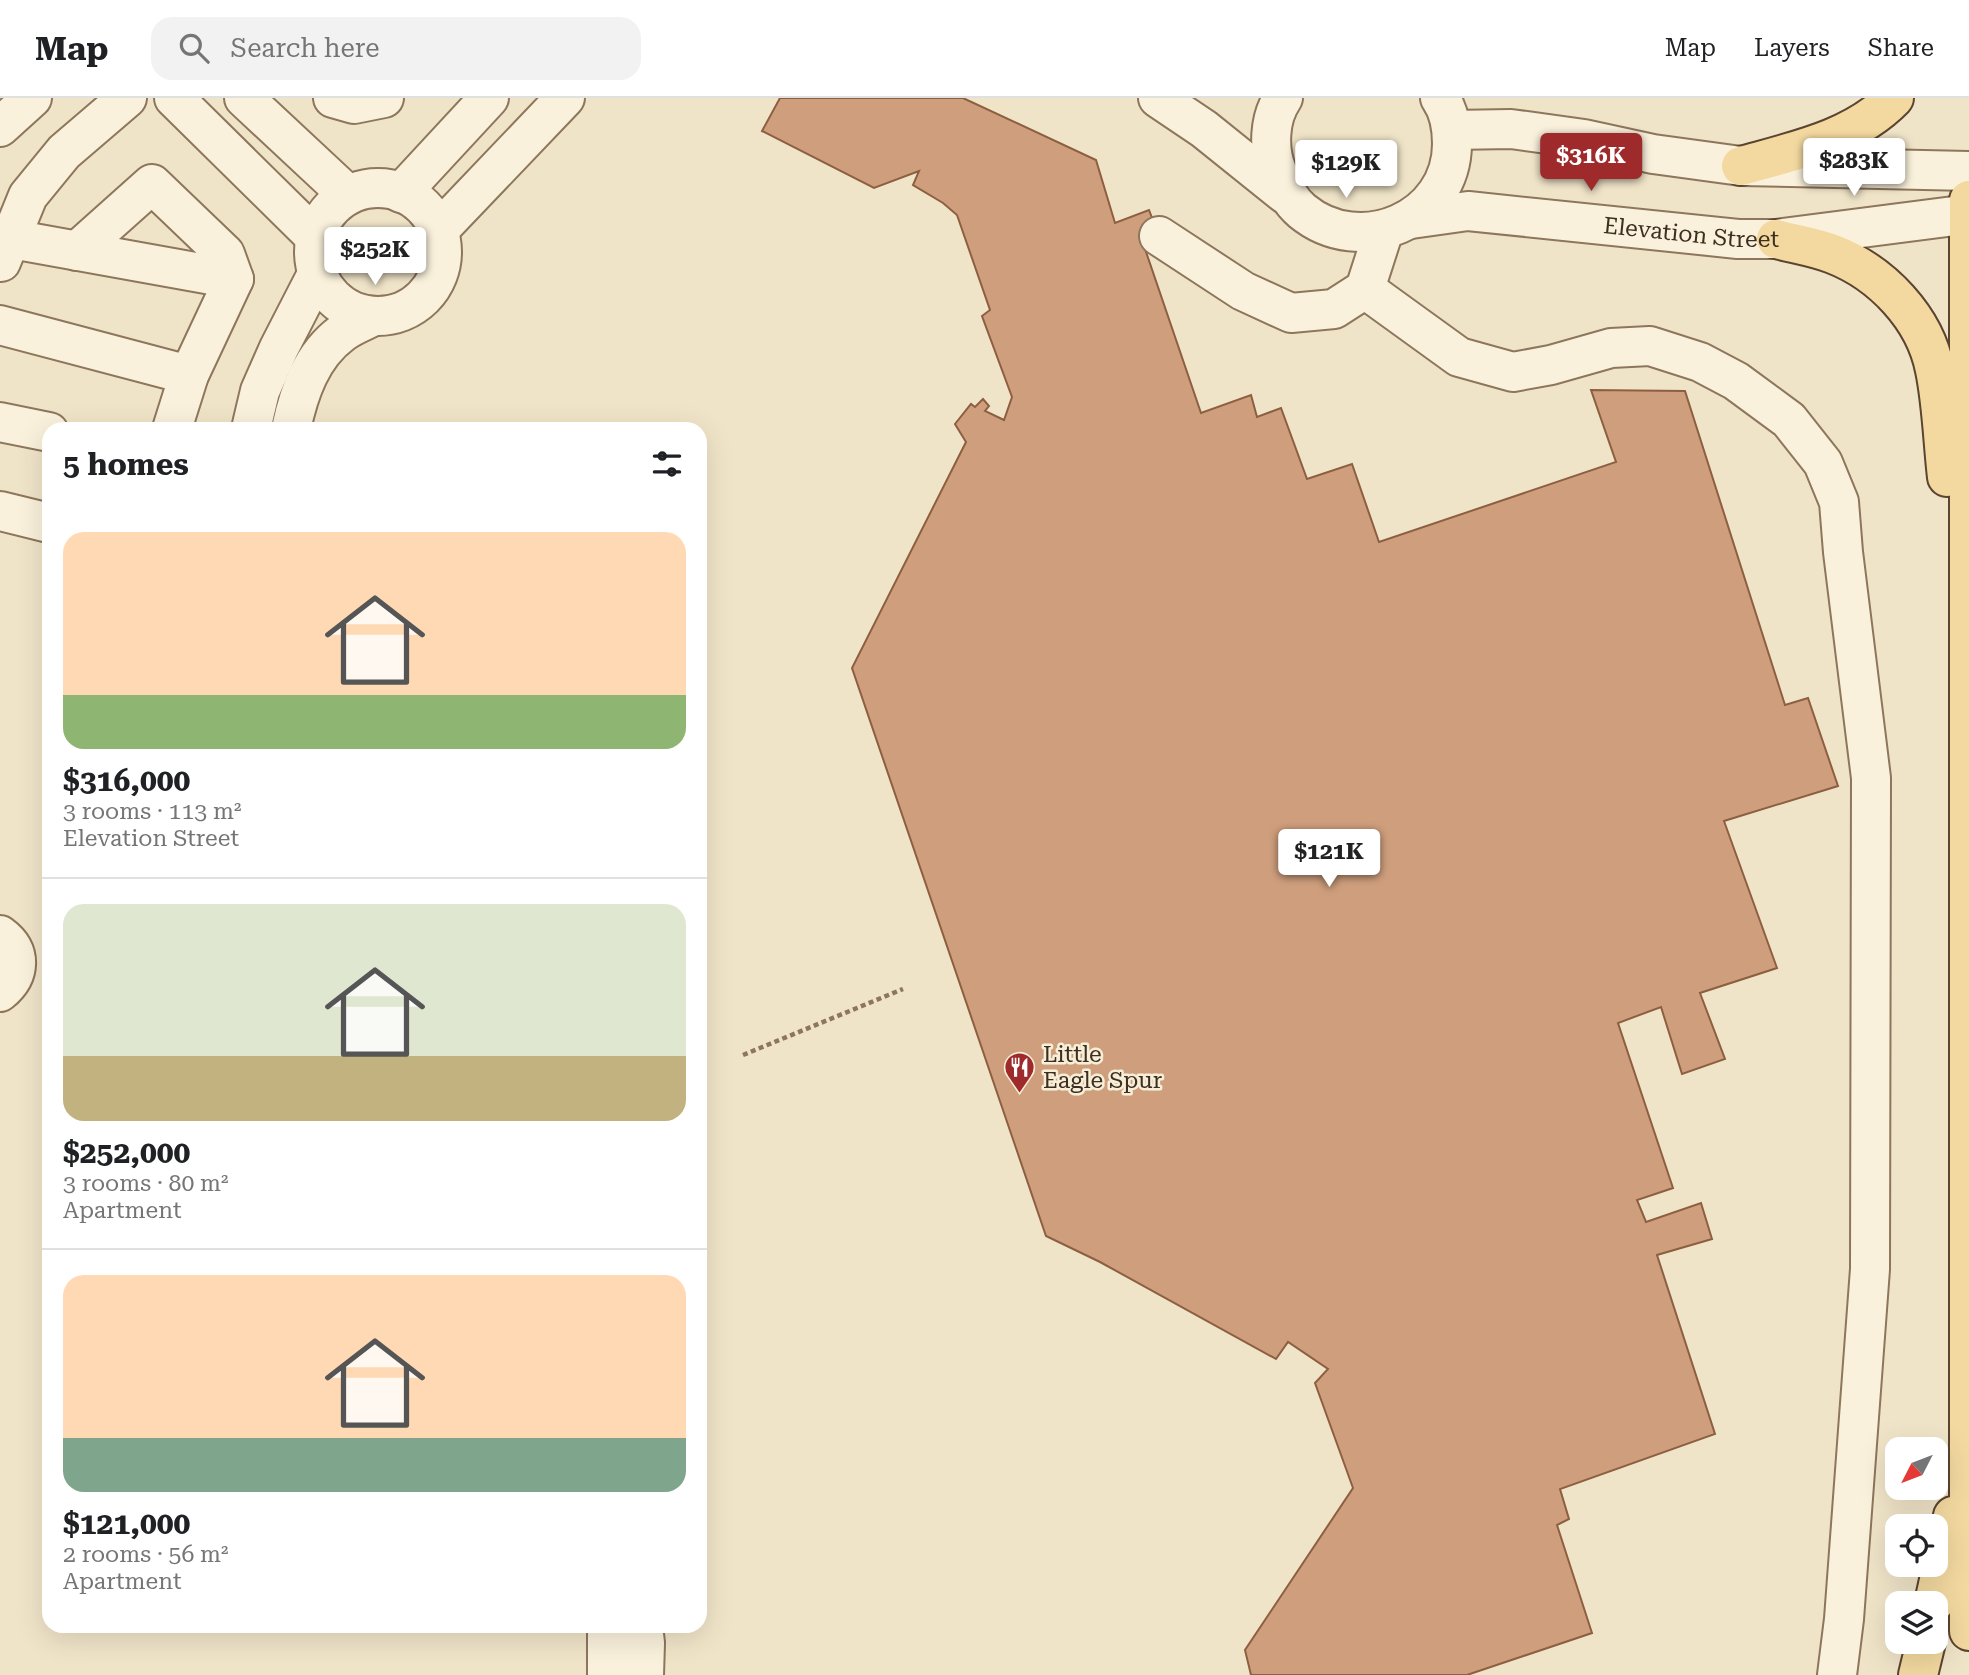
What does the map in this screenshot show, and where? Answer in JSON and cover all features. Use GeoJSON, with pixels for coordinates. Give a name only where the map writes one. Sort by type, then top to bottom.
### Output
{"type":"FeatureCollection","features":[{"type":"Feature","properties":{"kind":"main road"},"geometry":{"type":"LineString","coordinates":[[1741,166],[1805,149],[1860,126],[1895,98]]}},
{"type":"Feature","properties":{"kind":"main road"},"geometry":{"type":"LineString","coordinates":[[1969,209],[1969,1631]]}},
{"type":"Feature","properties":{"kind":"main road"},"geometry":{"type":"LineString","coordinates":[[1776,239],[1833,254],[1858,266],[1887,287],[1922,331],[1935,369],[1969,681]]}},
{"type":"Feature","properties":{"kind":"main road"},"geometry":{"type":"LineString","coordinates":[[1936,1591],[1947,1535],[1968,1460]]}},
{"type":"Feature","properties":{"kind":"main road"},"geometry":{"type":"LineString","coordinates":[[1918,1675],[1923,1654]]}},
{"type":"Feature","properties":{"kind":"street"},"geometry":{"type":"LineString","coordinates":[[0,127],[32,98]]}},
{"type":"Feature","properties":{"kind":"street"},"geometry":{"type":"LineString","coordinates":[[127,98],[64,152],[28,196],[3,247],[77,251],[234,279]]}},
{"type":"Feature","properties":{"kind":"street"},"geometry":{"type":"LineString","coordinates":[[174,98],[316,256],[326,290],[338,303],[354,312],[372,317]]}},
{"type":"Feature","properties":{"kind":"street"},"geometry":{"type":"LineString","coordinates":[[244,98],[348,195]]}},
{"type":"Feature","properties":{"kind":"street"},"geometry":{"type":"LineString","coordinates":[[333,98],[354,104],[384,98]]}},
{"type":"Feature","properties":{"kind":"street"},"geometry":{"type":"LineString","coordinates":[[401,193],[489,98]]}},
{"type":"Feature","properties":{"kind":"street"},"geometry":{"type":"LineString","coordinates":[[438,231],[565,98]]}},
{"type":"Feature","properties":{"kind":"street","name":"Elevation Street"},"geometry":{"type":"LineString","coordinates":[[1158,98],[1204,129],[1295,202]]}},
{"type":"Feature","properties":{"kind":"street","name":"Elevation Street"},"geometry":{"type":"LineString","coordinates":[[1283,98],[1271,131],[1272,160],[1283,188],[1302,211],[1327,226],[1356,233],[1468,211],[1738,239],[1776,239],[1969,209]]}},
{"type":"Feature","properties":{"kind":"street"},"geometry":{"type":"LineString","coordinates":[[1159,236],[1244,291],[1292,313],[1334,309],[1365,289],[1398,225],[1431,202],[1445,180],[1452,155],[1446,114],[1511,129],[1584,139],[1653,154],[1741,166],[1969,171]]}},
{"type":"Feature","properties":{"kind":"street"},"geometry":{"type":"LineString","coordinates":[[77,251],[152,184],[225,254],[234,279],[189,375],[174,422]]}},
{"type":"Feature","properties":{"kind":"street"},"geometry":{"type":"LineString","coordinates":[[253,422],[260,391],[316,256],[322,220],[333,206],[348,195],[365,189],[401,193],[417,202],[438,231],[442,249],[440,267],[433,285],[422,299],[407,309],[372,317],[342,332],[318,357],[299,394],[293,422]]}},
{"type":"Feature","properties":{"kind":"street"},"geometry":{"type":"LineString","coordinates":[[1365,289],[1459,356],[1513,372],[1551,365],[1612,348],[1650,346],[1700,362],[1736,381],[1789,420],[1824,463],[1839,502],[1871,778],[1871,806],[1870,1269],[1844,1619],[1837,1675]]}},
{"type":"Feature","properties":{"kind":"street"},"geometry":{"type":"LineString","coordinates":[[0,325],[189,375]]}},
{"type":"Feature","properties":{"kind":"street"},"geometry":{"type":"LineString","coordinates":[[0,422],[42,431]]}},
{"type":"Feature","properties":{"kind":"street"},"geometry":{"type":"LineString","coordinates":[[0,511],[42,521]]}},
{"type":"Feature","properties":{"kind":"street"},"geometry":{"type":"LineString","coordinates":[[607,1633],[607,1675]]}},
{"type":"Feature","properties":{"kind":"street"},"geometry":{"type":"LineString","coordinates":[[644,1633],[644,1675]]}},
{"type":"Feature","properties":{"kind":"path"},"geometry":{"type":"LineString","coordinates":[[743,1055],[903,989]]}},
{"type":"Feature","properties":{"kind":"building"},"geometry":{"type":"Polygon","coordinates":[[[780,98],[963,98],[1096,160],[1115,223],[1149,210],[1159,236],[1143,243],[1201,413],[1251,395],[1257,417],[1281,408],[1307,479],[1352,464],[1379,542],[1616,462],[1591,390],[1685,391],[1785,705],[1808,698],[1838,786],[1724,821],[1777,968],[1700,993],[1725,1059],[1682,1074],[1661,1007],[1618,1023],[1673,1188],[1637,1200],[1646,1222],[1701,1203],[1712,1239],[1657,1255],[1715,1434],[1560,1489],[1569,1519],[1557,1525],[1592,1633],[1467,1675],[1251,1675],[1245,1650],[1353,1488],[1315,1383],[1328,1369],[1288,1342],[1276,1359],[1100,1262],[1046,1236],[852,668],[966,442],[955,424],[971,404],[975,407],[983,399],[989,406],[985,411],[1004,420],[1012,397],[982,316],[990,310],[957,215],[913,185],[919,171],[874,188],[762,131],[780,98]]]}},
{"type":"Feature","properties":{"kind":"place","name":"Little Eagle Spur"},"geometry":{"type":"Point","coordinates":[1020,1094]}}]}
